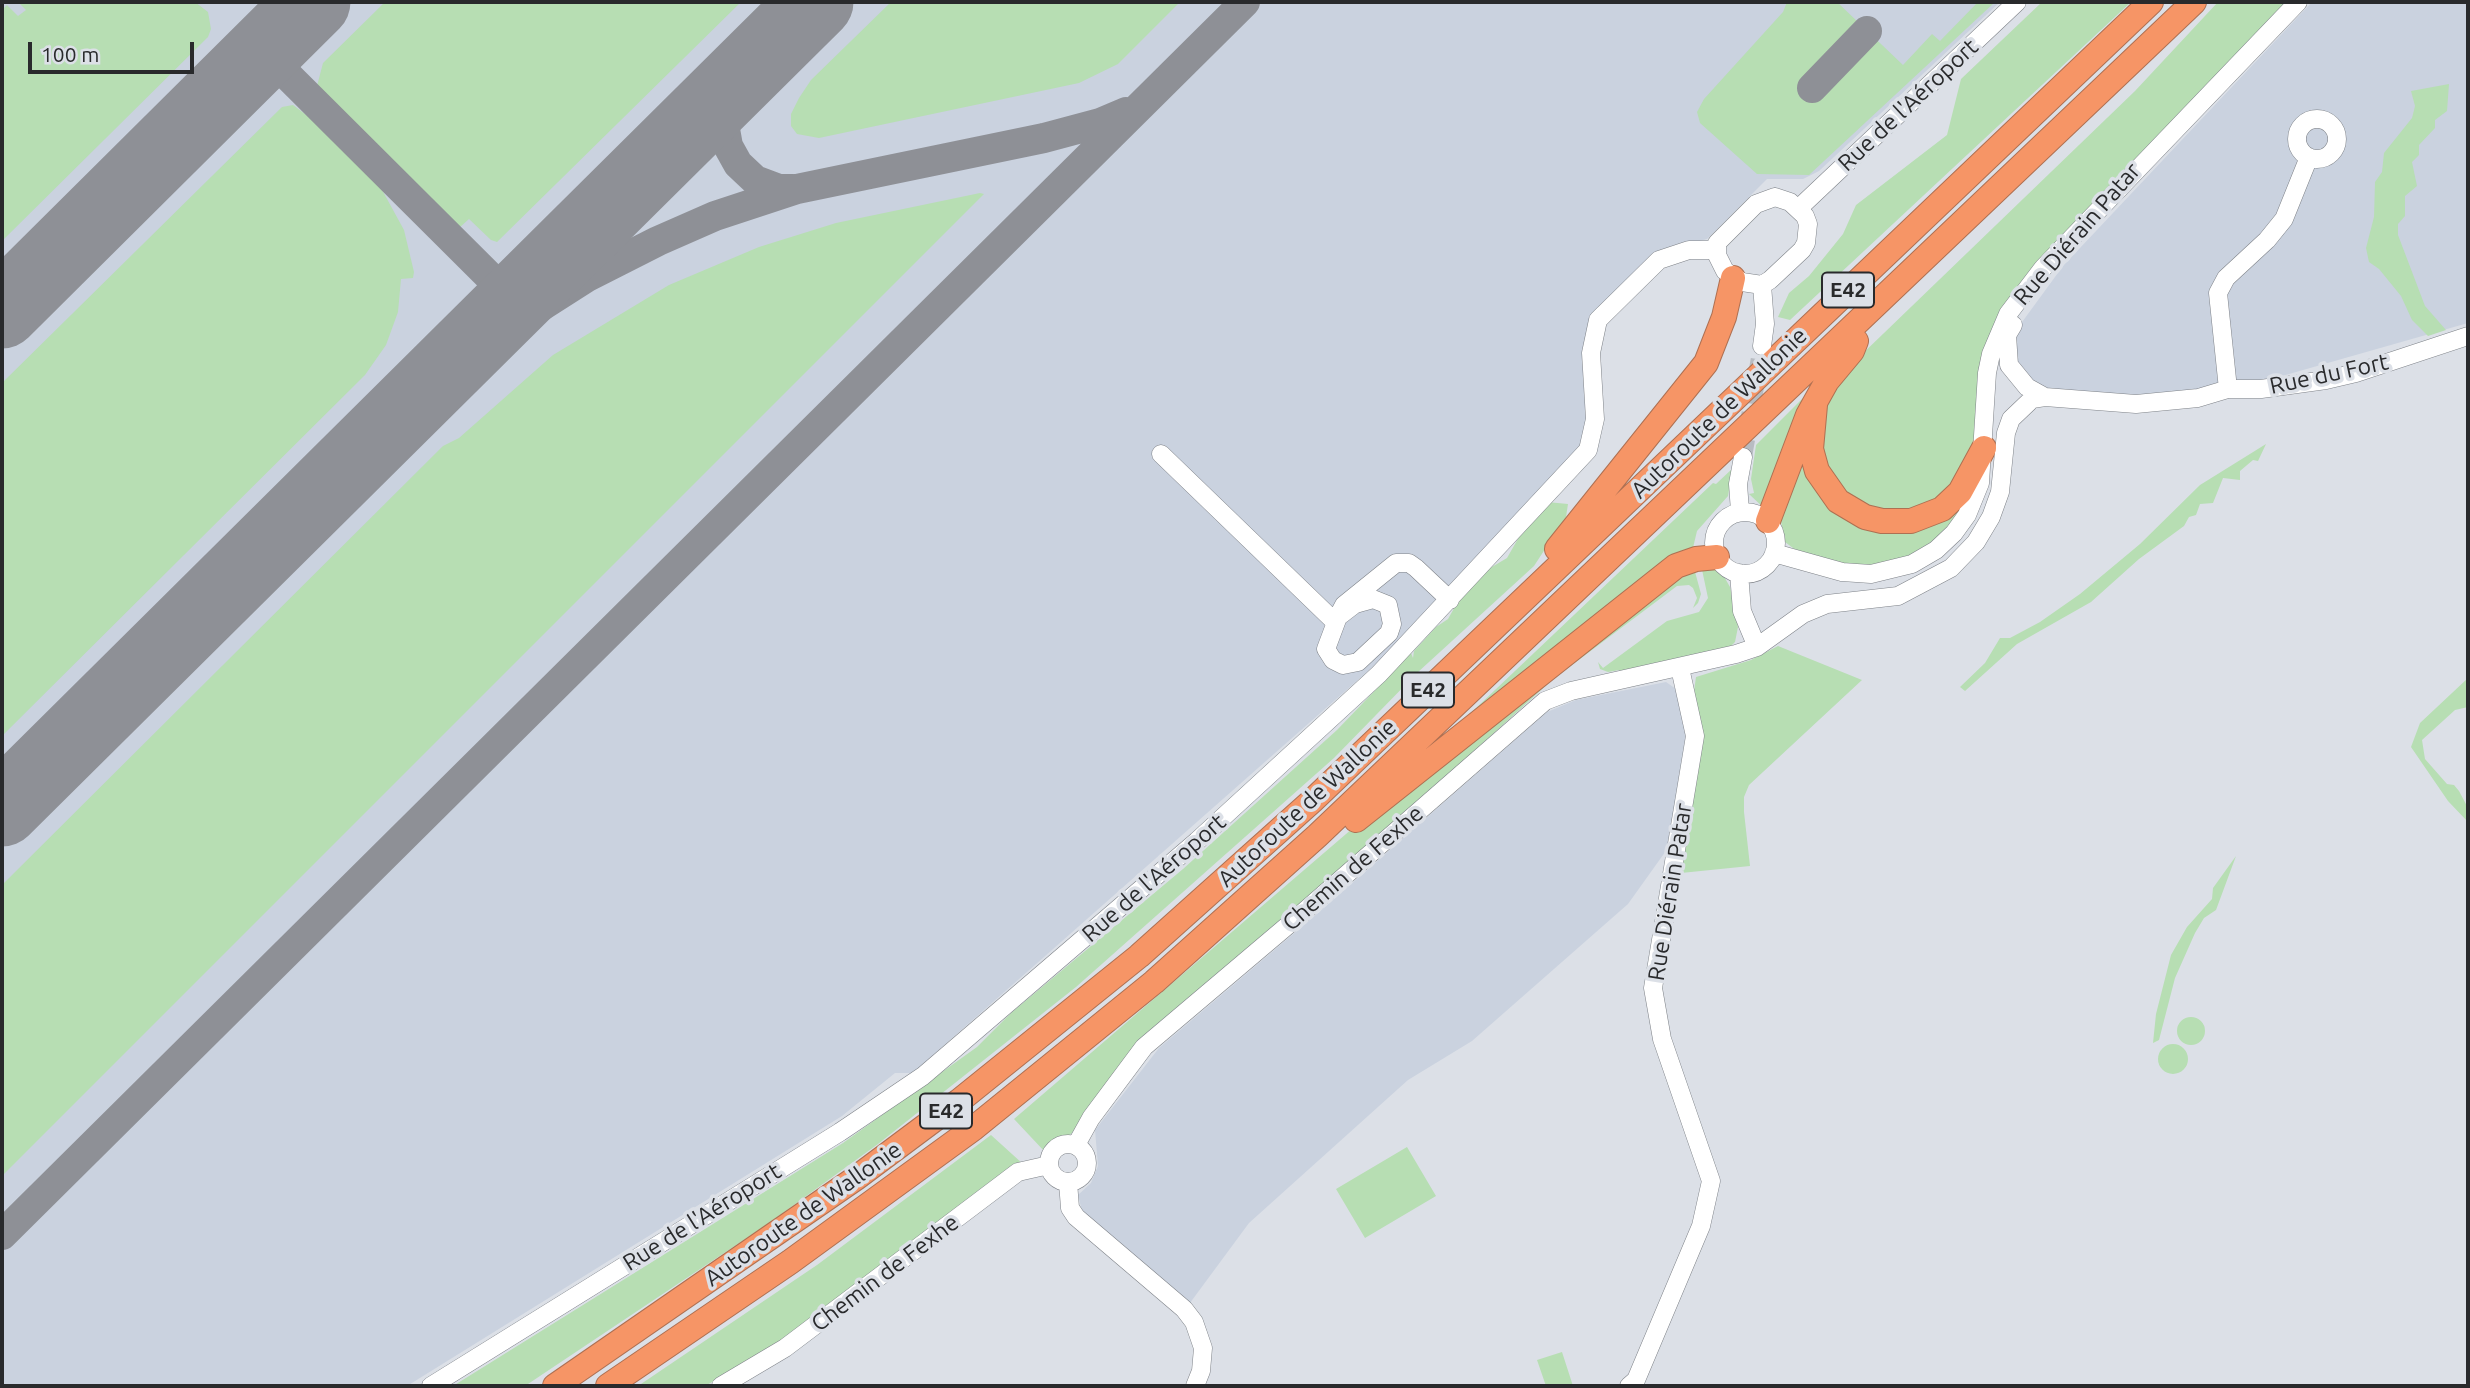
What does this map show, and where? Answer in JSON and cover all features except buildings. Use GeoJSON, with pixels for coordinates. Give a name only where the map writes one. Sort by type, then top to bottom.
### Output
{"type":"FeatureCollection","features":[{"type":"Feature","properties":{"kind":"highway","name":"Autoroute de Wallonie"},"geometry":{"type":"LineString","coordinates":[[555,1386],[856,1178],[959,1101],[1139,956],[1312,801],[2151,2]]}},
{"type":"Feature","properties":{"kind":"highway","name":"Autoroute de Wallonie"},"geometry":{"type":"LineString","coordinates":[[608,1386],[790,1262],[974,1128],[1154,982],[1317,836],[2194,2]]}},
{"type":"Feature","properties":{"kind":"highway"},"geometry":{"type":"LineString","coordinates":[[1545,580],[1551,555],[1706,363],[1724,317],[1733,278]]}},
{"type":"Feature","properties":{"kind":"highway"},"geometry":{"type":"LineString","coordinates":[[1768,521],[1805,423],[1838,366],[1852,351],[1867,314]]}},
{"type":"Feature","properties":{"kind":"highway"},"geometry":{"type":"LineString","coordinates":[[1815,405],[1811,449],[1822,481],[1850,510],[1874,519],[1911,521],[1942,509],[1961,492],[1984,448]]}},
{"type":"Feature","properties":{"kind":"highway"},"geometry":{"type":"LineString","coordinates":[[1317,836],[1347,828],[1676,566],[1696,559],[1717,557]]}},
{"type":"Feature","properties":{"kind":"street","name":"Rue de l'Aéroport"},"geometry":{"type":"LineString","coordinates":[[1799,208],[2017,2]]}},
{"type":"Feature","properties":{"kind":"street","name":"Rue Diérain Patar"},"geometry":{"type":"LineString","coordinates":[[1774,553],[1858,574],[1885,573],[1912,564],[1936,550],[1962,525],[1977,493],[1984,448],[1985,397],[1991,354],[2008,314],[2043,268],[2298,2]]}},
{"type":"Feature","properties":{"kind":"street"},"geometry":{"type":"LineString","coordinates":[[2228,389],[2218,293],[2225,278],[2267,240],[2284,219],[2309,157]]}},
{"type":"Feature","properties":{"kind":"street"},"geometry":{"type":"LineString","coordinates":[[1783,198],[1799,208],[1808,224],[1806,243],[1796,256],[1762,285],[1752,285],[1733,278],[1725,271],[1716,250],[1719,238],[1763,199],[1783,198]]}},
{"type":"Feature","properties":{"kind":"street","name":"Rue de l'Aéroport"},"geometry":{"type":"LineString","coordinates":[[431,1386],[840,1132],[930,1071],[1272,774],[1379,674],[1588,450],[1595,419],[1591,353],[1598,320],[1659,260],[1689,250],[1716,250]]}},
{"type":"Feature","properties":{"kind":"street"},"geometry":{"type":"LineString","coordinates":[[2043,268],[2038,288],[2007,335],[2006,354],[2016,377],[2045,397]]}},
{"type":"Feature","properties":{"kind":"street"},"geometry":{"type":"LineString","coordinates":[[1762,285],[1765,324],[1762,346]]}},
{"type":"Feature","properties":{"kind":"street","name":"Rue du Fort"},"geometry":{"type":"LineString","coordinates":[[2045,397],[2136,404],[2198,398],[2228,389],[2261,389],[2326,380],[2357,373],[2468,336]]}},
{"type":"Feature","properties":{"kind":"street"},"geometry":{"type":"LineString","coordinates":[[1680,668],[1757,647],[1803,614],[1827,604],[1898,596],[1951,568],[1976,542],[1991,517],[2000,492],[2006,433],[2011,419],[2032,399],[2045,397]]}},
{"type":"Feature","properties":{"kind":"street"},"geometry":{"type":"LineString","coordinates":[[1161,454],[1335,622],[1344,605],[1396,563],[1409,563],[1450,600]]}},
{"type":"Feature","properties":{"kind":"street"},"geometry":{"type":"LineString","coordinates":[[1741,511],[1738,484],[1743,457]]}},
{"type":"Feature","properties":{"kind":"street"},"geometry":{"type":"LineString","coordinates":[[1751,512],[1768,521],[1776,536],[1774,553],[1760,570],[1739,573],[1722,565],[1717,557],[1714,537],[1717,528],[1731,514],[1751,512]]}},
{"type":"Feature","properties":{"kind":"street"},"geometry":{"type":"LineString","coordinates":[[1739,573],[1742,611],[1757,647]]}},
{"type":"Feature","properties":{"kind":"street","name":"Rue Diérain Patar"},"geometry":{"type":"LineString","coordinates":[[1629,1386],[1636,1380],[1696,1238],[1711,1181],[1662,1039],[1653,988],[1695,736],[1680,668]]}},
{"type":"Feature","properties":{"kind":"street","name":"Chemin de Fexhe"},"geometry":{"type":"LineString","coordinates":[[721,1386],[785,1348],[1018,1172],[1049,1165],[1057,1148],[1076,1145],[1091,1118],[1144,1047],[1545,701],[1572,691],[1680,668]]}},
{"type":"Feature","properties":{"kind":"street"},"geometry":{"type":"LineString","coordinates":[[1049,1165],[1055,1177],[1068,1182],[1081,1177],[1088,1164],[1082,1150],[1076,1145]]}},
{"type":"Feature","properties":{"kind":"street"},"geometry":{"type":"LineString","coordinates":[[1068,1182],[1070,1208],[1076,1217],[1184,1309],[1194,1322],[1203,1348],[1202,1364],[1195,1386]]}},
{"type":"Feature","properties":{"kind":"shaded area"},"geometry":{"type":"Polygon","coordinates":[[[2,2],[2000,2],[1819,171],[1803,179],[1767,179],[1707,239],[1662,251],[1590,321],[1584,354],[1587,427],[1581,444],[1569,460],[1394,648],[933,1055],[934,1058],[917,1073],[895,1073],[842,1116],[407,1386],[2,1386],[2,2]]]}},
{"type":"Feature","properties":{"kind":"shaded area"},"geometry":{"type":"Polygon","coordinates":[[[2312,2],[2468,2],[2468,323],[2261,382],[2135,399],[2045,392],[2022,377],[2013,352],[2017,329],[2063,266],[2312,2]]]}},
{"type":"Feature","properties":{"kind":"shaded area"},"geometry":{"type":"Polygon","coordinates":[[[1666,682],[1676,689],[1686,732],[1668,848],[1628,904],[1472,1041],[1408,1080],[1249,1223],[1187,1307],[1082,1211],[1078,1195],[1091,1183],[1098,1166],[1095,1130],[1159,1048],[1547,712],[1576,700],[1666,682]]]}},
{"type":"Feature","properties":{"kind":"green space"},"geometry":{"type":"Polygon","coordinates":[[[18,2],[195,2],[208,12],[211,29],[208,37],[2,241],[2,10],[7,5],[18,16],[26,10],[18,2]]]}},
{"type":"Feature","properties":{"kind":"green space"},"geometry":{"type":"Polygon","coordinates":[[[385,2],[741,2],[497,242],[491,240],[469,219],[459,228],[317,86],[323,63],[385,2]]]}},
{"type":"Feature","properties":{"kind":"green space"},"geometry":{"type":"Polygon","coordinates":[[[891,2],[1180,2],[1118,64],[1079,83],[819,138],[797,134],[791,126],[791,114],[811,80],[891,2]]]}},
{"type":"Feature","properties":{"kind":"green space"},"geometry":{"type":"Polygon","coordinates":[[[1787,2],[1837,2],[1903,65],[1932,34],[1940,41],[1978,2],[1995,2],[1809,175],[1757,174],[1700,123],[1697,112],[1704,99],[1783,12],[1787,2]]]}},
{"type":"Feature","properties":{"kind":"green space"},"geometry":{"type":"Polygon","coordinates":[[[2042,2],[2131,2],[1790,320],[1778,317],[1789,293],[1809,276],[1843,234],[1856,205],[1947,135],[1961,79],[2042,2]]]}},
{"type":"Feature","properties":{"kind":"green space"},"geometry":{"type":"Polygon","coordinates":[[[2218,2],[2290,2],[2003,311],[1976,443],[1952,494],[1887,516],[1833,488],[1818,430],[1826,405],[1856,360],[2135,91],[2218,2]]]}},
{"type":"Feature","properties":{"kind":"green space"},"geometry":{"type":"Polygon","coordinates":[[[2449,84],[2447,111],[2435,120],[2435,128],[2419,145],[2419,155],[2412,162],[2417,186],[2405,196],[2405,216],[2398,224],[2398,235],[2425,306],[2446,330],[2428,336],[2412,320],[2401,296],[2379,269],[2369,262],[2366,248],[2374,217],[2375,182],[2382,172],[2384,153],[2412,118],[2415,106],[2411,91],[2449,84]]]}},
{"type":"Feature","properties":{"kind":"green space"},"geometry":{"type":"Polygon","coordinates":[[[293,105],[309,117],[381,188],[404,230],[414,272],[413,278],[401,279],[398,312],[386,345],[365,375],[2,736],[2,383],[282,107],[293,105]]]}},
{"type":"Feature","properties":{"kind":"green space"},"geometry":{"type":"Polygon","coordinates":[[[984,194],[2,1176],[2,885],[443,446],[459,438],[553,355],[669,285],[759,247],[836,223],[984,194]]]}},
{"type":"Feature","properties":{"kind":"green space"},"geometry":{"type":"Polygon","coordinates":[[[1813,388],[1767,511],[1749,494],[1754,493],[1751,479],[1756,445],[1813,388]]]}},
{"type":"Feature","properties":{"kind":"green space"},"geometry":{"type":"Polygon","coordinates":[[[2266,444],[2258,461],[2253,460],[2240,471],[2240,480],[2223,478],[2213,503],[2200,504],[2196,515],[2189,517],[2184,526],[2139,559],[2091,602],[2017,644],[1965,691],[1960,687],[1985,663],[2000,638],[2010,638],[2040,622],[2080,594],[2140,544],[2200,485],[2266,444]]]}},
{"type":"Feature","properties":{"kind":"green space"},"geometry":{"type":"Polygon","coordinates":[[[1805,447],[1856,520],[1958,502],[1963,509],[1944,535],[1902,561],[1860,567],[1801,554],[1785,542],[1780,516],[1805,447]]]}},
{"type":"Feature","properties":{"kind":"green space"},"geometry":{"type":"Polygon","coordinates":[[[1733,468],[1728,496],[1697,531],[1692,552],[1436,746],[1713,483],[1716,484],[1733,468]]]}},
{"type":"Feature","properties":{"kind":"green space"},"geometry":{"type":"Polygon","coordinates":[[[1547,502],[1568,504],[1566,517],[1534,566],[1417,673],[1334,758],[1076,987],[878,1144],[769,1223],[525,1386],[453,1386],[843,1143],[977,1047],[1011,1013],[1183,869],[1337,730],[1411,653],[1413,658],[1414,651],[1436,627],[1448,619],[1470,580],[1507,558],[1523,530],[1547,502]]]}},
{"type":"Feature","properties":{"kind":"green space"},"geometry":{"type":"Polygon","coordinates":[[[1701,565],[1713,567],[1722,573],[1730,587],[1738,627],[1735,642],[1730,647],[1620,674],[1619,670],[1608,672],[1600,669],[1598,662],[1603,668],[1667,621],[1699,612],[1708,598],[1701,565]]]}},
{"type":"Feature","properties":{"kind":"green space"},"geometry":{"type":"Polygon","coordinates":[[[1694,568],[1701,594],[1693,608],[1697,598],[1693,588],[1689,585],[1677,586],[1552,680],[1379,838],[1136,1044],[1072,1133],[1045,1152],[1014,1119],[1353,828],[1618,620],[1694,568]]]}},
{"type":"Feature","properties":{"kind":"green space"},"geometry":{"type":"Polygon","coordinates":[[[1778,646],[1862,680],[1749,785],[1744,797],[1744,812],[1750,866],[1681,873],[1702,746],[1702,729],[1694,691],[1696,677],[1751,660],[1778,646]]]}},
{"type":"Feature","properties":{"kind":"green space"},"geometry":{"type":"Polygon","coordinates":[[[2468,678],[2468,707],[2455,710],[2422,740],[2425,759],[2447,784],[2454,785],[2459,791],[2468,808],[2468,822],[2448,801],[2411,747],[2420,723],[2468,678]]]}},
{"type":"Feature","properties":{"kind":"green space"},"geometry":{"type":"Polygon","coordinates":[[[2236,856],[2216,910],[2204,918],[2175,978],[2159,1040],[2153,1043],[2156,1014],[2171,955],[2187,927],[2212,899],[2213,888],[2236,856]]]}},
{"type":"Feature","properties":{"kind":"green space"},"geometry":{"type":"Polygon","coordinates":[[[2191,1017],[2201,1021],[2205,1031],[2201,1041],[2191,1045],[2181,1041],[2177,1031],[2181,1021],[2191,1017]]]}},
{"type":"Feature","properties":{"kind":"green space"},"geometry":{"type":"Polygon","coordinates":[[[2173,1044],[2184,1048],[2188,1059],[2184,1070],[2173,1074],[2162,1070],[2158,1059],[2162,1048],[2173,1044]]]}},
{"type":"Feature","properties":{"kind":"green space"},"geometry":{"type":"Polygon","coordinates":[[[991,1135],[1023,1164],[787,1340],[705,1386],[638,1386],[817,1265],[991,1135]]]}},
{"type":"Feature","properties":{"kind":"green space"},"geometry":{"type":"Polygon","coordinates":[[[1407,1147],[1436,1196],[1365,1238],[1336,1189],[1407,1147]]]}},
{"type":"Feature","properties":{"kind":"green space"},"geometry":{"type":"Polygon","coordinates":[[[1562,1352],[1573,1386],[1546,1386],[1537,1360],[1562,1352]]]}},
{"type":"Feature","properties":{"kind":"taxiway"},"geometry":{"type":"LineString","coordinates":[[2,1235],[1245,2]]}},
{"type":"Feature","properties":{"kind":"taxiway"},"geometry":{"type":"LineString","coordinates":[[1812,88],[1867,31]]}},
{"type":"Feature","properties":{"kind":"taxiway"},"geometry":{"type":"LineString","coordinates":[[263,51],[500,287],[530,298],[558,294]]}},
{"type":"Feature","properties":{"kind":"taxiway"},"geometry":{"type":"LineString","coordinates":[[753,65],[728,101],[724,124],[728,146],[738,164],[755,180],[779,189],[793,189]]}},
{"type":"Feature","properties":{"kind":"taxiway"},"geometry":{"type":"LineString","coordinates":[[321,491],[417,402],[504,330],[587,277],[658,241],[715,216],[797,189],[1044,138],[1100,123],[1126,112]]}},
{"type":"Feature","properties":{"kind":"runway"},"geometry":{"type":"LineString","coordinates":[[2,311],[313,2]]}},
{"type":"Feature","properties":{"kind":"runway"},"geometry":{"type":"LineString","coordinates":[[2,809],[816,2]]}},
{"type":"Feature","properties":{"kind":"tunnel"},"geometry":{"type":"LineString","coordinates":[[1743,457],[1762,346]]}}]}
